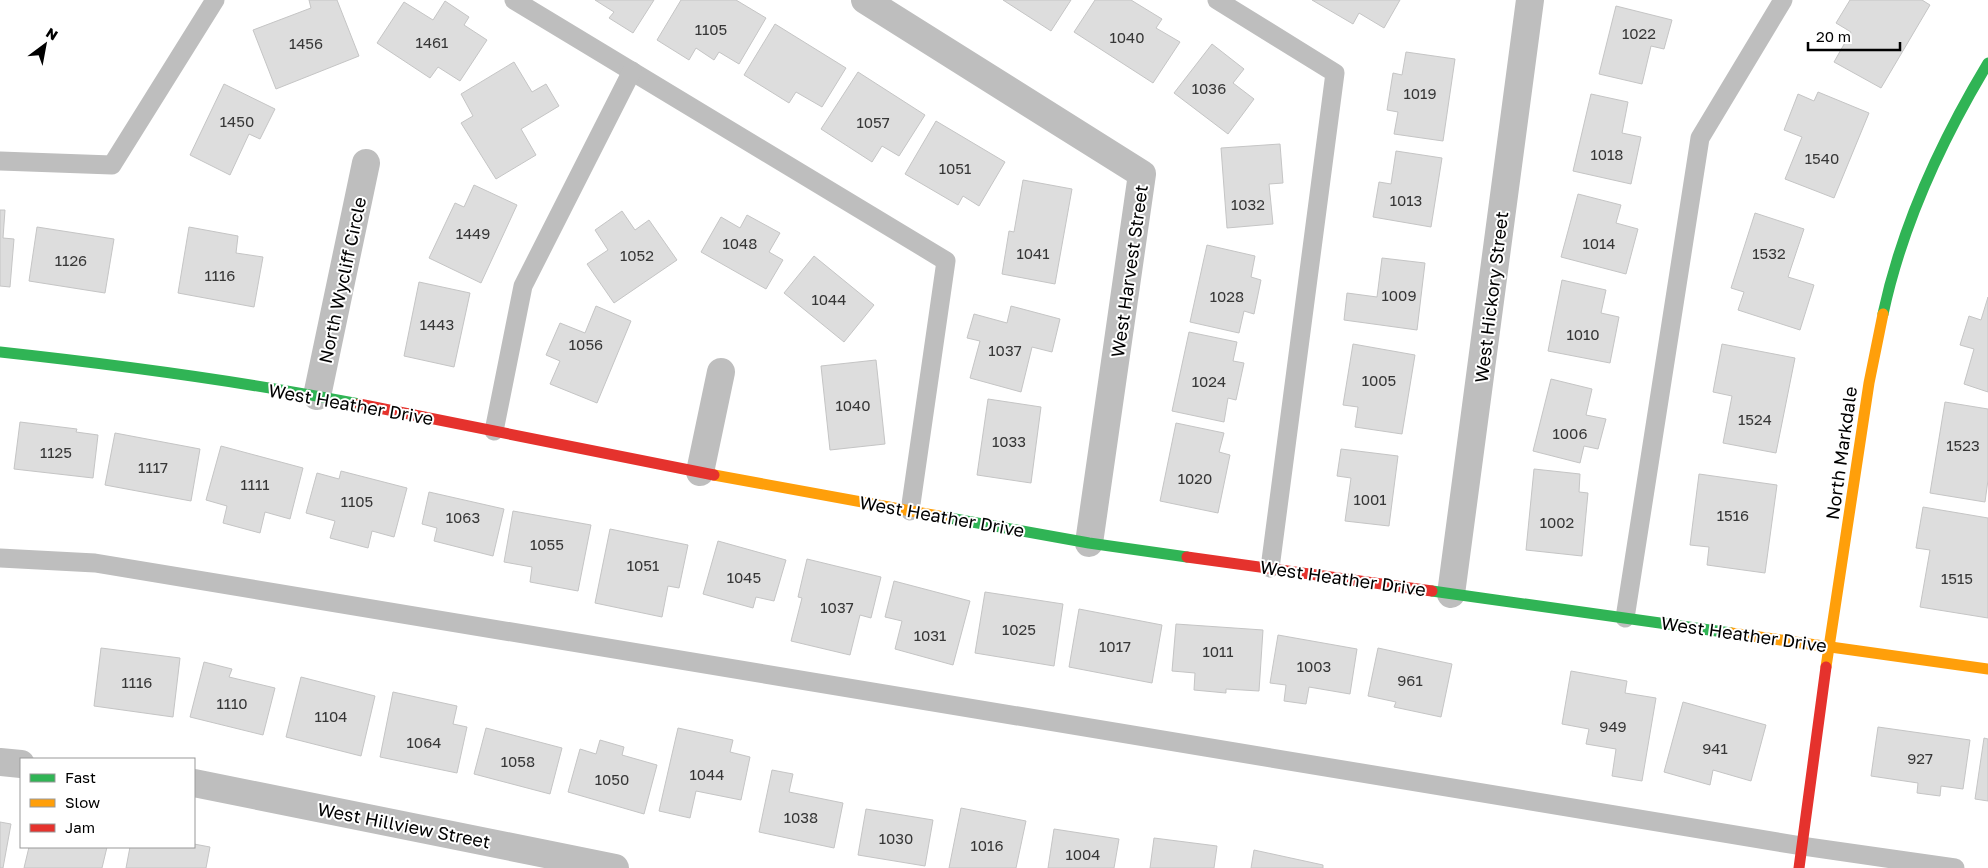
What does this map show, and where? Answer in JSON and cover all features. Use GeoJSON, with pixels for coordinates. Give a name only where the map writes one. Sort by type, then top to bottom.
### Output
{"type":"FeatureCollection","features":[{"type":"Feature","properties":{"kind":"street","name":"West Harvest Street"},"geometry":{"type":"LineString","coordinates":[[865,0],[894,8],[1142,174],[1089,543]]}},
{"type":"Feature","properties":{"kind":"street","name":"West Hickory Street"},"geometry":{"type":"LineString","coordinates":[[1451,594],[1530,0]]}},
{"type":"Feature","properties":{"kind":"street","name":"North Markdale"},"geometry":{"type":"LineString","coordinates":[[1799,868],[1829,646],[1869,383],[1889,288],[1917,201],[1960,110],[1988,63]]}},
{"type":"Feature","properties":{"kind":"street","name":"North Wycliff Circle"},"geometry":{"type":"LineString","coordinates":[[317,396],[366,163]]}},
{"type":"Feature","properties":{"kind":"street","name":"West Heather Drive"},"geometry":{"type":"LineString","coordinates":[[0,352],[118,365],[317,396],[700,472],[1089,543],[1829,646],[1988,670]]}},
{"type":"Feature","properties":{"kind":"street"},"geometry":{"type":"LineString","coordinates":[[700,472],[721,372]]}},
{"type":"Feature","properties":{"kind":"street"},"geometry":{"type":"LineString","coordinates":[[0,762],[20,764]]}},
{"type":"Feature","properties":{"kind":"street","name":"West Hillview Street"},"geometry":{"type":"LineString","coordinates":[[195,783],[615,868]]}},
{"type":"Feature","properties":{"kind":"lane"},"geometry":{"type":"LineString","coordinates":[[0,161],[112,165],[215,0]]}},
{"type":"Feature","properties":{"kind":"lane"},"geometry":{"type":"LineString","coordinates":[[514,0],[946,262],[910,511]]}},
{"type":"Feature","properties":{"kind":"lane"},"geometry":{"type":"LineString","coordinates":[[1217,0],[1335,73],[1270,568]]}},
{"type":"Feature","properties":{"kind":"lane"},"geometry":{"type":"LineString","coordinates":[[1625,618],[1700,138],[1783,0]]}},
{"type":"Feature","properties":{"kind":"lane"},"geometry":{"type":"LineString","coordinates":[[494,431],[523,286],[632,71]]}},
{"type":"Feature","properties":{"kind":"lane"},"geometry":{"type":"LineString","coordinates":[[0,558],[95,563],[1802,846],[1956,868]]}},
{"type":"Feature","properties":{"kind":"building"},"geometry":{"type":"Polygon","coordinates":[[[309,0],[337,0],[359,56],[276,89],[253,30],[311,8],[309,0]]]}},
{"type":"Feature","properties":{"kind":"building"},"geometry":{"type":"Polygon","coordinates":[[[595,0],[654,0],[633,33],[609,18],[614,12],[595,0]]]}},
{"type":"Feature","properties":{"kind":"building"},"geometry":{"type":"Polygon","coordinates":[[[681,0],[736,0],[766,18],[739,64],[719,52],[714,60],[696,48],[689,60],[657,40],[681,0]]]}},
{"type":"Feature","properties":{"kind":"building"},"geometry":{"type":"Polygon","coordinates":[[[1003,0],[1071,0],[1051,31],[1003,0]]]}},
{"type":"Feature","properties":{"kind":"building"},"geometry":{"type":"Polygon","coordinates":[[[1095,0],[1131,0],[1162,19],[1156,28],[1180,42],[1153,83],[1074,32],[1095,0]]]}},
{"type":"Feature","properties":{"kind":"building"},"geometry":{"type":"Polygon","coordinates":[[[1312,0],[1400,0],[1384,28],[1359,13],[1353,24],[1312,0]]]}},
{"type":"Feature","properties":{"kind":"building"},"geometry":{"type":"Polygon","coordinates":[[[1850,0],[1922,0],[1930,5],[1881,88],[1834,62],[1851,32],[1836,23],[1850,0]]]}},
{"type":"Feature","properties":{"kind":"building"},"geometry":{"type":"Polygon","coordinates":[[[445,1],[469,17],[464,25],[487,40],[460,81],[438,67],[430,78],[377,43],[404,2],[433,20],[445,1]]]}},
{"type":"Feature","properties":{"kind":"building"},"geometry":{"type":"Polygon","coordinates":[[[1616,6],[1672,20],[1664,49],[1651,46],[1642,84],[1599,74],[1616,6]]]}},
{"type":"Feature","properties":{"kind":"building"},"geometry":{"type":"Polygon","coordinates":[[[775,24],[846,68],[822,107],[796,92],[789,103],[744,75],[775,24]]]}},
{"type":"Feature","properties":{"kind":"building"},"geometry":{"type":"Polygon","coordinates":[[[1212,44],[1244,69],[1233,83],[1254,99],[1228,134],[1174,93],[1212,44]]]}},
{"type":"Feature","properties":{"kind":"building"},"geometry":{"type":"Polygon","coordinates":[[[1406,52],[1455,59],[1443,141],[1394,134],[1398,112],[1387,110],[1393,73],[1402,75],[1406,52]]]}},
{"type":"Feature","properties":{"kind":"building"},"geometry":{"type":"Polygon","coordinates":[[[514,62],[532,92],[546,84],[559,106],[521,129],[536,155],[496,179],[461,123],[473,116],[461,94],[514,62]]]}},
{"type":"Feature","properties":{"kind":"building"},"geometry":{"type":"Polygon","coordinates":[[[858,72],[925,115],[899,156],[882,146],[872,162],[821,129],[858,72]]]}},
{"type":"Feature","properties":{"kind":"building"},"geometry":{"type":"Polygon","coordinates":[[[224,84],[275,109],[260,139],[249,134],[230,175],[190,155],[224,84]]]}},
{"type":"Feature","properties":{"kind":"building"},"geometry":{"type":"Polygon","coordinates":[[[1818,92],[1869,113],[1834,198],[1785,179],[1802,137],[1784,130],[1798,94],[1814,101],[1818,92]]]}},
{"type":"Feature","properties":{"kind":"building"},"geometry":{"type":"Polygon","coordinates":[[[1591,94],[1628,102],[1622,133],[1641,137],[1631,184],[1573,171],[1591,94]]]}},
{"type":"Feature","properties":{"kind":"building"},"geometry":{"type":"Polygon","coordinates":[[[936,121],[1005,162],[979,206],[963,196],[958,205],[905,174],[936,121]]]}},
{"type":"Feature","properties":{"kind":"building"},"geometry":{"type":"Polygon","coordinates":[[[1280,144],[1283,183],[1269,184],[1273,224],[1227,228],[1221,148],[1280,144]]]}},
{"type":"Feature","properties":{"kind":"building"},"geometry":{"type":"Polygon","coordinates":[[[1396,151],[1442,158],[1431,227],[1373,217],[1379,182],[1391,184],[1396,151]]]}},
{"type":"Feature","properties":{"kind":"building"},"geometry":{"type":"Polygon","coordinates":[[[1023,180],[1072,189],[1055,284],[1002,274],[1009,231],[1014,232],[1023,180]]]}},
{"type":"Feature","properties":{"kind":"building"},"geometry":{"type":"Polygon","coordinates":[[[474,185],[517,205],[481,283],[429,258],[455,203],[464,207],[474,185]]]}},
{"type":"Feature","properties":{"kind":"building"},"geometry":{"type":"Polygon","coordinates":[[[1578,194],[1621,205],[1616,223],[1638,229],[1626,274],[1561,257],[1578,194]]]}},
{"type":"Feature","properties":{"kind":"building"},"geometry":{"type":"Polygon","coordinates":[[[0,210],[5,210],[3,238],[14,239],[10,287],[0,286],[0,210]]]}},
{"type":"Feature","properties":{"kind":"building"},"geometry":{"type":"Polygon","coordinates":[[[622,211],[635,230],[649,220],[677,260],[614,303],[587,264],[608,250],[595,230],[622,211]]]}},
{"type":"Feature","properties":{"kind":"building"},"geometry":{"type":"Polygon","coordinates":[[[1755,213],[1804,229],[1788,277],[1814,285],[1800,330],[1738,310],[1744,292],[1731,288],[1755,213]]]}},
{"type":"Feature","properties":{"kind":"building"},"geometry":{"type":"Polygon","coordinates":[[[747,215],[780,233],[769,252],[783,260],[766,289],[701,252],[721,217],[740,228],[747,215]]]}},
{"type":"Feature","properties":{"kind":"building"},"geometry":{"type":"Polygon","coordinates":[[[37,227],[114,239],[105,293],[29,281],[37,227]]]}},
{"type":"Feature","properties":{"kind":"building"},"geometry":{"type":"Polygon","coordinates":[[[189,227],[238,236],[236,253],[263,257],[254,307],[178,293],[189,227]]]}},
{"type":"Feature","properties":{"kind":"building"},"geometry":{"type":"Polygon","coordinates":[[[1207,245],[1255,256],[1251,277],[1261,280],[1254,314],[1244,311],[1239,333],[1190,322],[1207,245]]]}},
{"type":"Feature","properties":{"kind":"building"},"geometry":{"type":"Polygon","coordinates":[[[814,256],[874,305],[844,342],[784,293],[814,256]]]}},
{"type":"Feature","properties":{"kind":"building"},"geometry":{"type":"Polygon","coordinates":[[[1382,258],[1425,263],[1417,330],[1344,320],[1347,293],[1377,297],[1382,258]]]}},
{"type":"Feature","properties":{"kind":"building"},"geometry":{"type":"Polygon","coordinates":[[[1562,280],[1606,290],[1601,313],[1619,317],[1610,363],[1548,351],[1562,280]]]}},
{"type":"Feature","properties":{"kind":"building"},"geometry":{"type":"Polygon","coordinates":[[[419,282],[470,293],[454,367],[404,356],[419,282]]]}},
{"type":"Feature","properties":{"kind":"building"},"geometry":{"type":"Polygon","coordinates":[[[1988,297],[1988,392],[1964,384],[1974,349],[1960,345],[1969,316],[1981,320],[1988,297]]]}},
{"type":"Feature","properties":{"kind":"building"},"geometry":{"type":"Polygon","coordinates":[[[596,306],[631,321],[597,403],[550,384],[560,361],[546,355],[560,323],[585,333],[596,306]]]}},
{"type":"Feature","properties":{"kind":"building"},"geometry":{"type":"Polygon","coordinates":[[[1011,306],[1060,319],[1052,352],[1032,347],[1021,392],[970,378],[980,341],[967,338],[974,314],[1007,323],[1011,306]]]}},
{"type":"Feature","properties":{"kind":"building"},"geometry":{"type":"Polygon","coordinates":[[[1189,332],[1237,342],[1233,361],[1244,363],[1236,400],[1228,398],[1224,422],[1172,411],[1189,332]]]}},
{"type":"Feature","properties":{"kind":"building"},"geometry":{"type":"Polygon","coordinates":[[[1353,344],[1415,355],[1402,434],[1355,427],[1358,407],[1343,405],[1353,344]]]}},
{"type":"Feature","properties":{"kind":"building"},"geometry":{"type":"Polygon","coordinates":[[[1722,344],[1795,358],[1776,453],[1723,443],[1732,396],[1713,392],[1722,344]]]}},
{"type":"Feature","properties":{"kind":"building"},"geometry":{"type":"Polygon","coordinates":[[[876,360],[885,444],[830,450],[821,366],[876,360]]]}},
{"type":"Feature","properties":{"kind":"building"},"geometry":{"type":"Polygon","coordinates":[[[1551,379],[1592,389],[1586,415],[1606,419],[1598,449],[1584,446],[1580,463],[1533,451],[1551,379]]]}},
{"type":"Feature","properties":{"kind":"building"},"geometry":{"type":"Polygon","coordinates":[[[988,399],[1041,407],[1031,483],[977,475],[988,399]]]}},
{"type":"Feature","properties":{"kind":"building"},"geometry":{"type":"Polygon","coordinates":[[[1945,402],[1988,409],[1988,480],[1985,502],[1930,493],[1945,402]]]}},
{"type":"Feature","properties":{"kind":"building"},"geometry":{"type":"Polygon","coordinates":[[[20,422],[77,429],[76,432],[98,435],[93,478],[14,469],[20,422]]]}},
{"type":"Feature","properties":{"kind":"building"},"geometry":{"type":"Polygon","coordinates":[[[1176,423],[1224,433],[1219,452],[1230,455],[1218,513],[1160,501],[1176,423]]]}},
{"type":"Feature","properties":{"kind":"building"},"geometry":{"type":"Polygon","coordinates":[[[115,433],[200,449],[191,501],[105,485],[115,433]]]}},
{"type":"Feature","properties":{"kind":"building"},"geometry":{"type":"Polygon","coordinates":[[[221,446],[303,468],[290,519],[265,512],[260,533],[223,523],[227,506],[206,500],[221,446]]]}},
{"type":"Feature","properties":{"kind":"building"},"geometry":{"type":"Polygon","coordinates":[[[1341,449],[1398,456],[1389,526],[1345,521],[1351,478],[1337,476],[1341,449]]]}},
{"type":"Feature","properties":{"kind":"building"},"geometry":{"type":"Polygon","coordinates":[[[1534,469],[1580,474],[1579,492],[1588,493],[1582,556],[1526,550],[1534,469]]]}},
{"type":"Feature","properties":{"kind":"building"},"geometry":{"type":"Polygon","coordinates":[[[341,471],[407,488],[394,537],[372,531],[368,548],[330,538],[335,521],[306,513],[317,473],[339,479],[341,471]]]}},
{"type":"Feature","properties":{"kind":"building"},"geometry":{"type":"Polygon","coordinates":[[[1699,474],[1777,485],[1765,573],[1707,565],[1709,547],[1690,545],[1699,474]]]}},
{"type":"Feature","properties":{"kind":"building"},"geometry":{"type":"Polygon","coordinates":[[[429,492],[504,509],[493,556],[434,541],[437,528],[422,524],[429,492]]]}},
{"type":"Feature","properties":{"kind":"building"},"geometry":{"type":"Polygon","coordinates":[[[1923,507],[1988,518],[1988,618],[1920,607],[1930,550],[1916,548],[1923,507]]]}},
{"type":"Feature","properties":{"kind":"building"},"geometry":{"type":"Polygon","coordinates":[[[513,511],[591,525],[578,591],[530,582],[532,567],[504,562],[513,511]]]}},
{"type":"Feature","properties":{"kind":"building"},"geometry":{"type":"Polygon","coordinates":[[[610,529],[688,545],[679,588],[668,586],[662,617],[595,603],[610,529]]]}},
{"type":"Feature","properties":{"kind":"building"},"geometry":{"type":"Polygon","coordinates":[[[718,541],[786,560],[774,601],[756,597],[753,608],[703,594],[718,541]]]}},
{"type":"Feature","properties":{"kind":"building"},"geometry":{"type":"Polygon","coordinates":[[[807,559],[881,577],[871,618],[860,615],[850,655],[791,641],[802,598],[798,597],[807,559]]]}},
{"type":"Feature","properties":{"kind":"building"},"geometry":{"type":"Polygon","coordinates":[[[894,581],[970,601],[953,665],[895,649],[902,621],[885,617],[894,581]]]}},
{"type":"Feature","properties":{"kind":"building"},"geometry":{"type":"Polygon","coordinates":[[[985,592],[1063,604],[1054,666],[975,653],[985,592]]]}},
{"type":"Feature","properties":{"kind":"building"},"geometry":{"type":"Polygon","coordinates":[[[1079,609],[1162,625],[1152,683],[1069,667],[1079,609]]]}},
{"type":"Feature","properties":{"kind":"building"},"geometry":{"type":"Polygon","coordinates":[[[1176,624],[1263,630],[1259,691],[1226,689],[1226,693],[1194,690],[1195,673],[1172,671],[1176,624]]]}},
{"type":"Feature","properties":{"kind":"building"},"geometry":{"type":"Polygon","coordinates":[[[1278,635],[1357,649],[1350,694],[1309,687],[1306,704],[1284,701],[1286,685],[1270,683],[1278,635]]]}},
{"type":"Feature","properties":{"kind":"building"},"geometry":{"type":"Polygon","coordinates":[[[101,648],[180,658],[173,717],[94,706],[101,648]]]}},
{"type":"Feature","properties":{"kind":"building"},"geometry":{"type":"Polygon","coordinates":[[[1378,648],[1452,664],[1441,717],[1394,707],[1396,702],[1368,696],[1378,648]]]}},
{"type":"Feature","properties":{"kind":"building"},"geometry":{"type":"Polygon","coordinates":[[[204,662],[232,669],[229,677],[275,688],[263,735],[190,717],[204,662]]]}},
{"type":"Feature","properties":{"kind":"building"},"geometry":{"type":"Polygon","coordinates":[[[1571,671],[1627,681],[1625,693],[1656,698],[1642,781],[1612,776],[1616,749],[1586,744],[1589,729],[1562,724],[1571,671]]]}},
{"type":"Feature","properties":{"kind":"building"},"geometry":{"type":"Polygon","coordinates":[[[301,677],[375,696],[361,756],[286,737],[301,677]]]}},
{"type":"Feature","properties":{"kind":"building"},"geometry":{"type":"Polygon","coordinates":[[[393,692],[457,706],[453,724],[467,727],[457,773],[380,757],[393,692]]]}},
{"type":"Feature","properties":{"kind":"building"},"geometry":{"type":"Polygon","coordinates":[[[1683,702],[1766,725],[1751,781],[1713,770],[1710,785],[1664,772],[1683,702]]]}},
{"type":"Feature","properties":{"kind":"building"},"geometry":{"type":"Polygon","coordinates":[[[1878,727],[1970,740],[1963,789],[1941,786],[1940,796],[1917,793],[1918,783],[1871,776],[1878,727]]]}},
{"type":"Feature","properties":{"kind":"building"},"geometry":{"type":"Polygon","coordinates":[[[486,728],[562,748],[550,794],[474,774],[486,728]]]}},
{"type":"Feature","properties":{"kind":"building"},"geometry":{"type":"Polygon","coordinates":[[[678,728],[733,740],[730,752],[750,757],[741,800],[696,791],[690,818],[659,811],[678,728]]]}},
{"type":"Feature","properties":{"kind":"building"},"geometry":{"type":"Polygon","coordinates":[[[1984,738],[1988,739],[1988,801],[1975,799],[1984,738]]]}},
{"type":"Feature","properties":{"kind":"building"},"geometry":{"type":"Polygon","coordinates":[[[600,740],[624,747],[622,755],[657,765],[644,814],[568,792],[580,749],[596,754],[600,740]]]}},
{"type":"Feature","properties":{"kind":"building"},"geometry":{"type":"Polygon","coordinates":[[[772,770],[793,774],[789,792],[843,803],[834,848],[759,832],[772,770]]]}},
{"type":"Feature","properties":{"kind":"building"},"geometry":{"type":"Polygon","coordinates":[[[961,808],[1026,821],[1016,868],[949,868],[961,808]]]}},
{"type":"Feature","properties":{"kind":"building"},"geometry":{"type":"Polygon","coordinates":[[[866,809],[933,820],[925,866],[858,855],[866,809]]]}},
{"type":"Feature","properties":{"kind":"building"},"geometry":{"type":"Polygon","coordinates":[[[0,822],[11,824],[3,868],[0,868],[0,822]]]}},
{"type":"Feature","properties":{"kind":"building"},"geometry":{"type":"Polygon","coordinates":[[[1054,829],[1119,839],[1114,868],[1048,868],[1054,829]]]}},
{"type":"Feature","properties":{"kind":"building"},"geometry":{"type":"Polygon","coordinates":[[[1154,838],[1217,846],[1214,868],[1150,868],[1154,838]]]}},
{"type":"Feature","properties":{"kind":"building"},"geometry":{"type":"Polygon","coordinates":[[[195,844],[210,847],[206,868],[126,868],[130,848],[195,848],[195,844]]]}},
{"type":"Feature","properties":{"kind":"building"},"geometry":{"type":"Polygon","coordinates":[[[29,848],[107,848],[102,868],[24,868],[29,848]]]}},
{"type":"Feature","properties":{"kind":"building"},"geometry":{"type":"Polygon","coordinates":[[[1254,850],[1323,865],[1323,868],[1251,868],[1254,850]]]}},
{"type":"Feature","properties":{"kind":"traffic: fast"},"geometry":{"type":"LineString","coordinates":[[1883,314],[1901,248],[1925,184],[1954,123],[1988,63]]}},
{"type":"Feature","properties":{"kind":"traffic: fast"},"geometry":{"type":"LineString","coordinates":[[0,352],[180,374],[359,404]]}},
{"type":"Feature","properties":{"kind":"traffic: fast"},"geometry":{"type":"LineString","coordinates":[[944,517],[1089,543],[1187,557]]}},
{"type":"Feature","properties":{"kind":"traffic: fast"},"geometry":{"type":"LineString","coordinates":[[1432,591],[1731,633]]}},
{"type":"Feature","properties":{"kind":"traffic: slow"},"geometry":{"type":"LineString","coordinates":[[1826,667],[1869,383],[1883,314]]}},
{"type":"Feature","properties":{"kind":"traffic: slow"},"geometry":{"type":"LineString","coordinates":[[714,475],[944,517]]}},
{"type":"Feature","properties":{"kind":"traffic: slow"},"geometry":{"type":"LineString","coordinates":[[1731,633],[1988,669]]}},
{"type":"Feature","properties":{"kind":"traffic: jam"},"geometry":{"type":"LineString","coordinates":[[359,404],[714,475]]}},
{"type":"Feature","properties":{"kind":"traffic: jam"},"geometry":{"type":"LineString","coordinates":[[1187,557],[1432,591]]}},
{"type":"Feature","properties":{"kind":"traffic: jam"},"geometry":{"type":"LineString","coordinates":[[1799,868],[1826,667]]}}]}
